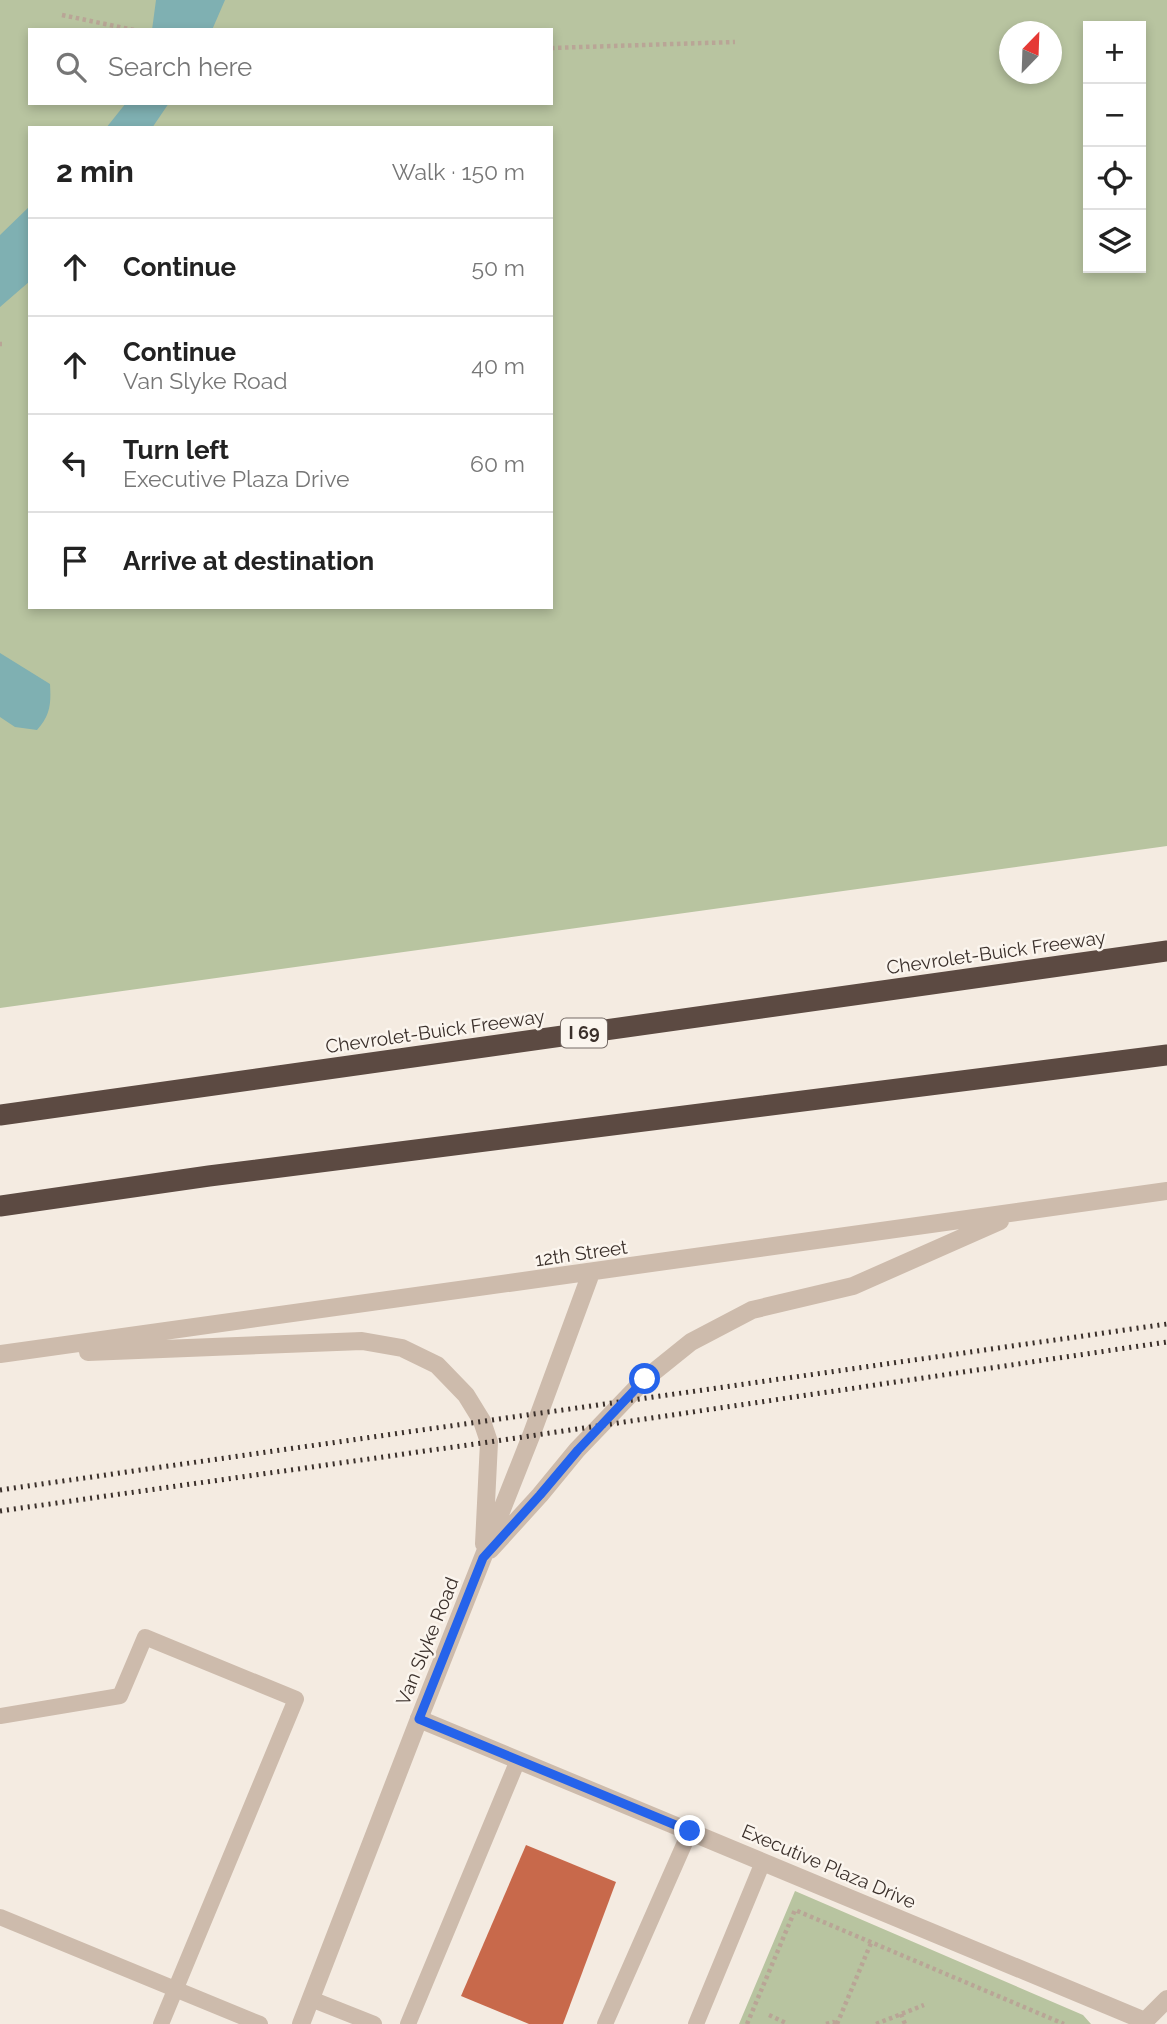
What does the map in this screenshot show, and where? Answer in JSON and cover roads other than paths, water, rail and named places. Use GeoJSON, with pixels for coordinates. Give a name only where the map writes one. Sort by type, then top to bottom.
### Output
{"type":"FeatureCollection","features":[{"type":"Feature","properties":{"kind":"highway","name":"Chevrolet-Buick Freeway"},"geometry":{"type":"LineString","coordinates":[[0,1115],[1167,951]]}},
{"type":"Feature","properties":{"kind":"highway"},"geometry":{"type":"LineString","coordinates":[[0,1206],[209,1176],[1167,1055]]}},
{"type":"Feature","properties":{"kind":"street","name":"12th Street"},"geometry":{"type":"LineString","coordinates":[[0,1354],[1167,1191]]}},
{"type":"Feature","properties":{"kind":"street"},"geometry":{"type":"LineString","coordinates":[[483,1558],[645,1379],[691,1342],[752,1310],[853,1286],[1022,1212]]}},
{"type":"Feature","properties":{"kind":"street","name":"Van Slyke Road"},"geometry":{"type":"LineString","coordinates":[[301,2024],[531,1436],[591,1273]]}},
{"type":"Feature","properties":{"kind":"street"},"geometry":{"type":"LineString","coordinates":[[0,1354],[362,1341],[402,1348],[437,1365],[466,1395],[482,1421],[489,1442],[483,1558]]}},
{"type":"Feature","properties":{"kind":"street","name":"Executive Plaza Drive"},"geometry":{"type":"LineString","coordinates":[[419,1719],[1144,2023]]}},
{"type":"Feature","properties":{"kind":"street"},"geometry":{"type":"LineString","coordinates":[[1144,2023],[1167,1999]]}},
{"type":"Feature","properties":{"kind":"lane"},"geometry":{"type":"LineString","coordinates":[[0,1716],[120,1696],[145,1637],[296,1699],[161,2024]]}},
{"type":"Feature","properties":{"kind":"lane"},"geometry":{"type":"LineString","coordinates":[[408,2024],[518,1760]]}},
{"type":"Feature","properties":{"kind":"lane"},"geometry":{"type":"LineString","coordinates":[[605,2024],[690,1831]]}},
{"type":"Feature","properties":{"kind":"lane"},"geometry":{"type":"LineString","coordinates":[[696,2024],[763,1862]]}},
{"type":"Feature","properties":{"kind":"lane"},"geometry":{"type":"LineString","coordinates":[[0,1917],[260,2024]]}},
{"type":"Feature","properties":{"kind":"lane"},"geometry":{"type":"LineString","coordinates":[[311,1999],[374,2024]]}},
{"type":"Feature","properties":{"kind":"water"},"geometry":{"type":"Polygon","coordinates":[[[156,0],[225,0],[213,28],[152,28],[156,0]]]}},
{"type":"Feature","properties":{"kind":"water"},"geometry":{"type":"Polygon","coordinates":[[[124,105],[168,105],[153,126],[108,126],[124,105]]]}},
{"type":"Feature","properties":{"kind":"water"},"geometry":{"type":"Polygon","coordinates":[[[28,208],[28,283],[0,307],[0,235],[28,208]]]}},
{"type":"Feature","properties":{"kind":"water"},"geometry":{"type":"Polygon","coordinates":[[[0,653],[50,684],[49,708],[37,730],[15,727],[0,717],[0,653]]]}},
{"type":"Feature","properties":{"kind":"railway"},"geometry":{"type":"LineString","coordinates":[[0,1490],[1167,1324]]}},
{"type":"Feature","properties":{"kind":"railway"},"geometry":{"type":"LineString","coordinates":[[0,1511],[1167,1342]]}}]}
